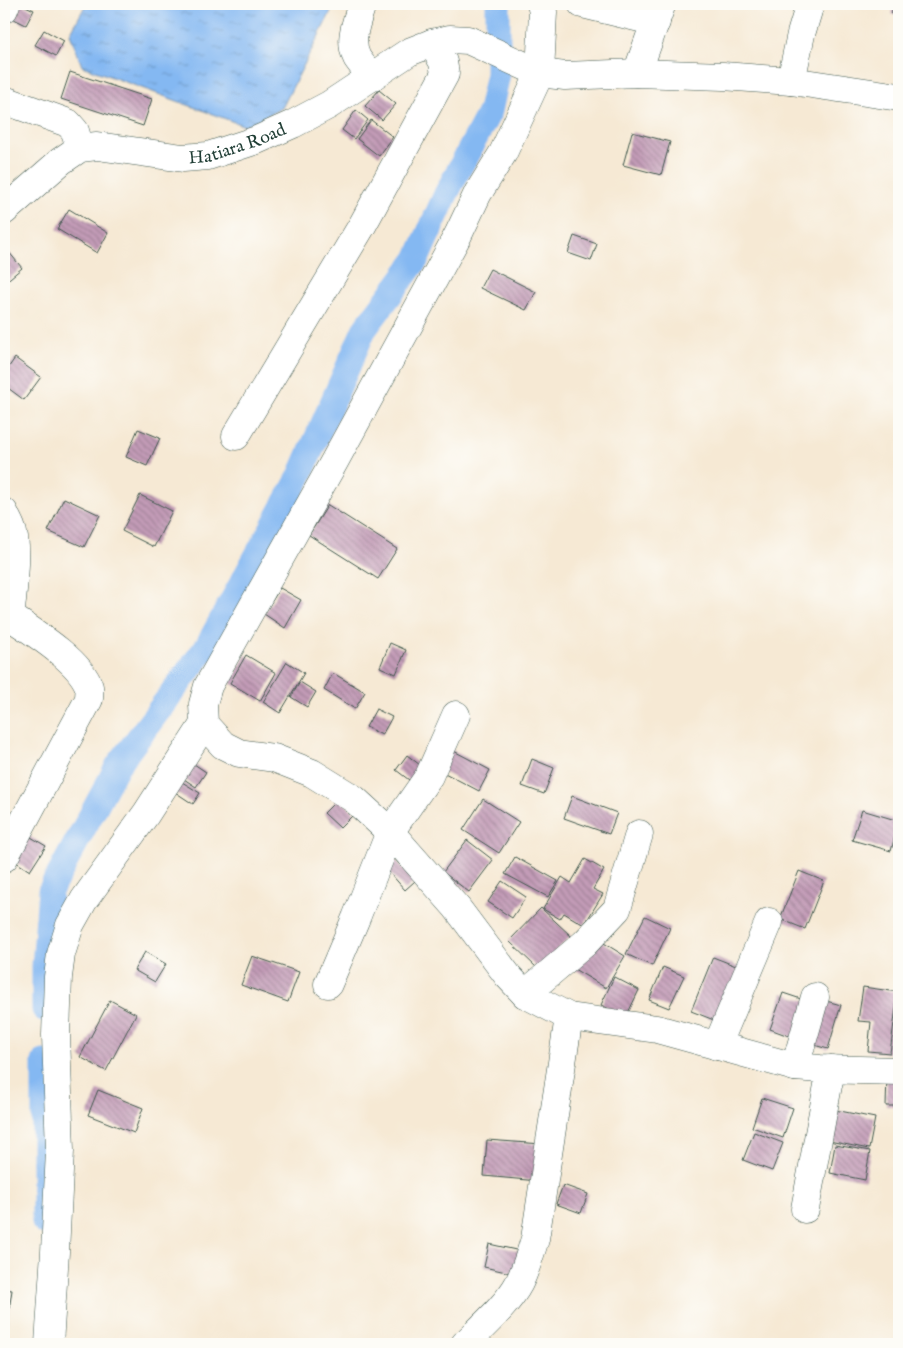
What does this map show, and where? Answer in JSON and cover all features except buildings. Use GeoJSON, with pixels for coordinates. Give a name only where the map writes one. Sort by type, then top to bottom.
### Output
{"type":"FeatureCollection","features":[{"type":"Feature","properties":{"kind":"street"},"geometry":{"type":"LineString","coordinates":[[4,9],[6,4]]}},
{"type":"Feature","properties":{"kind":"street"},"geometry":{"type":"LineString","coordinates":[[362,4],[353,43],[358,58],[372,76]]}},
{"type":"Feature","properties":{"kind":"street"},"geometry":{"type":"LineString","coordinates":[[49,1344],[56,1252],[60,1151],[56,1035],[58,977],[61,954],[70,925],[84,900],[146,814],[204,724],[203,704],[208,686],[334,462],[453,243],[478,193],[503,153],[532,69],[543,12],[541,4]]}},
{"type":"Feature","properties":{"kind":"street"},"geometry":{"type":"LineString","coordinates":[[582,4],[659,13],[637,72]]}},
{"type":"Feature","properties":{"kind":"street"},"geometry":{"type":"LineString","coordinates":[[791,81],[801,34],[810,4]]}},
{"type":"Feature","properties":{"kind":"street","name":"Hatiara Road"},"geometry":{"type":"LineString","coordinates":[[80,148],[97,146],[183,158],[208,156],[257,140],[293,124],[329,105],[409,52],[432,43],[468,40],[532,69]]}},
{"type":"Feature","properties":{"kind":"street"},"geometry":{"type":"LineString","coordinates":[[236,436],[363,224],[444,74],[443,62],[432,43]]}},
{"type":"Feature","properties":{"kind":"street"},"geometry":{"type":"LineString","coordinates":[[532,69],[565,76],[637,72],[791,81],[899,97]]}},
{"type":"Feature","properties":{"kind":"street"},"geometry":{"type":"LineString","coordinates":[[4,100],[68,123],[75,131],[80,148],[61,161],[4,211]]}},
{"type":"Feature","properties":{"kind":"street"},"geometry":{"type":"LineString","coordinates":[[4,512],[12,528],[14,541],[15,570],[8,616],[55,647],[84,676],[90,689],[89,699],[4,858]]}},
{"type":"Feature","properties":{"kind":"street"},"geometry":{"type":"LineString","coordinates":[[328,984],[390,832],[429,776],[456,715]]}},
{"type":"Feature","properties":{"kind":"street"},"geometry":{"type":"LineString","coordinates":[[204,724],[223,744],[238,753],[274,758],[312,773],[354,799],[390,832],[457,908],[508,976],[524,994],[569,1018],[657,1029],[795,1066],[899,1071]]}},
{"type":"Feature","properties":{"kind":"street"},"geometry":{"type":"LineString","coordinates":[[524,994],[585,943],[617,908],[639,834]]}},
{"type":"Feature","properties":{"kind":"street"},"geometry":{"type":"LineString","coordinates":[[717,1046],[769,922]]}},
{"type":"Feature","properties":{"kind":"street"},"geometry":{"type":"LineString","coordinates":[[795,1066],[815,997]]}},
{"type":"Feature","properties":{"kind":"street"},"geometry":{"type":"LineString","coordinates":[[465,1344],[506,1301],[519,1284],[528,1262],[534,1239],[569,1018]]}},
{"type":"Feature","properties":{"kind":"street"},"geometry":{"type":"LineString","coordinates":[[805,1209],[831,1069]]}},
{"type":"Feature","properties":{"kind":"water"},"geometry":{"type":"Polygon","coordinates":[[[86,4],[335,4],[282,108],[245,126],[82,66],[70,34],[86,4]]]}},
{"type":"Feature","properties":{"kind":"waterway"},"geometry":{"type":"LineString","coordinates":[[44,1009],[44,966],[50,891],[118,765],[207,646],[299,478],[364,330],[417,259],[446,194],[490,111],[498,74],[498,4]]}},
{"type":"Feature","properties":{"kind":"waterway"},"geometry":{"type":"LineString","coordinates":[[44,1062],[44,1222]]}}]}
